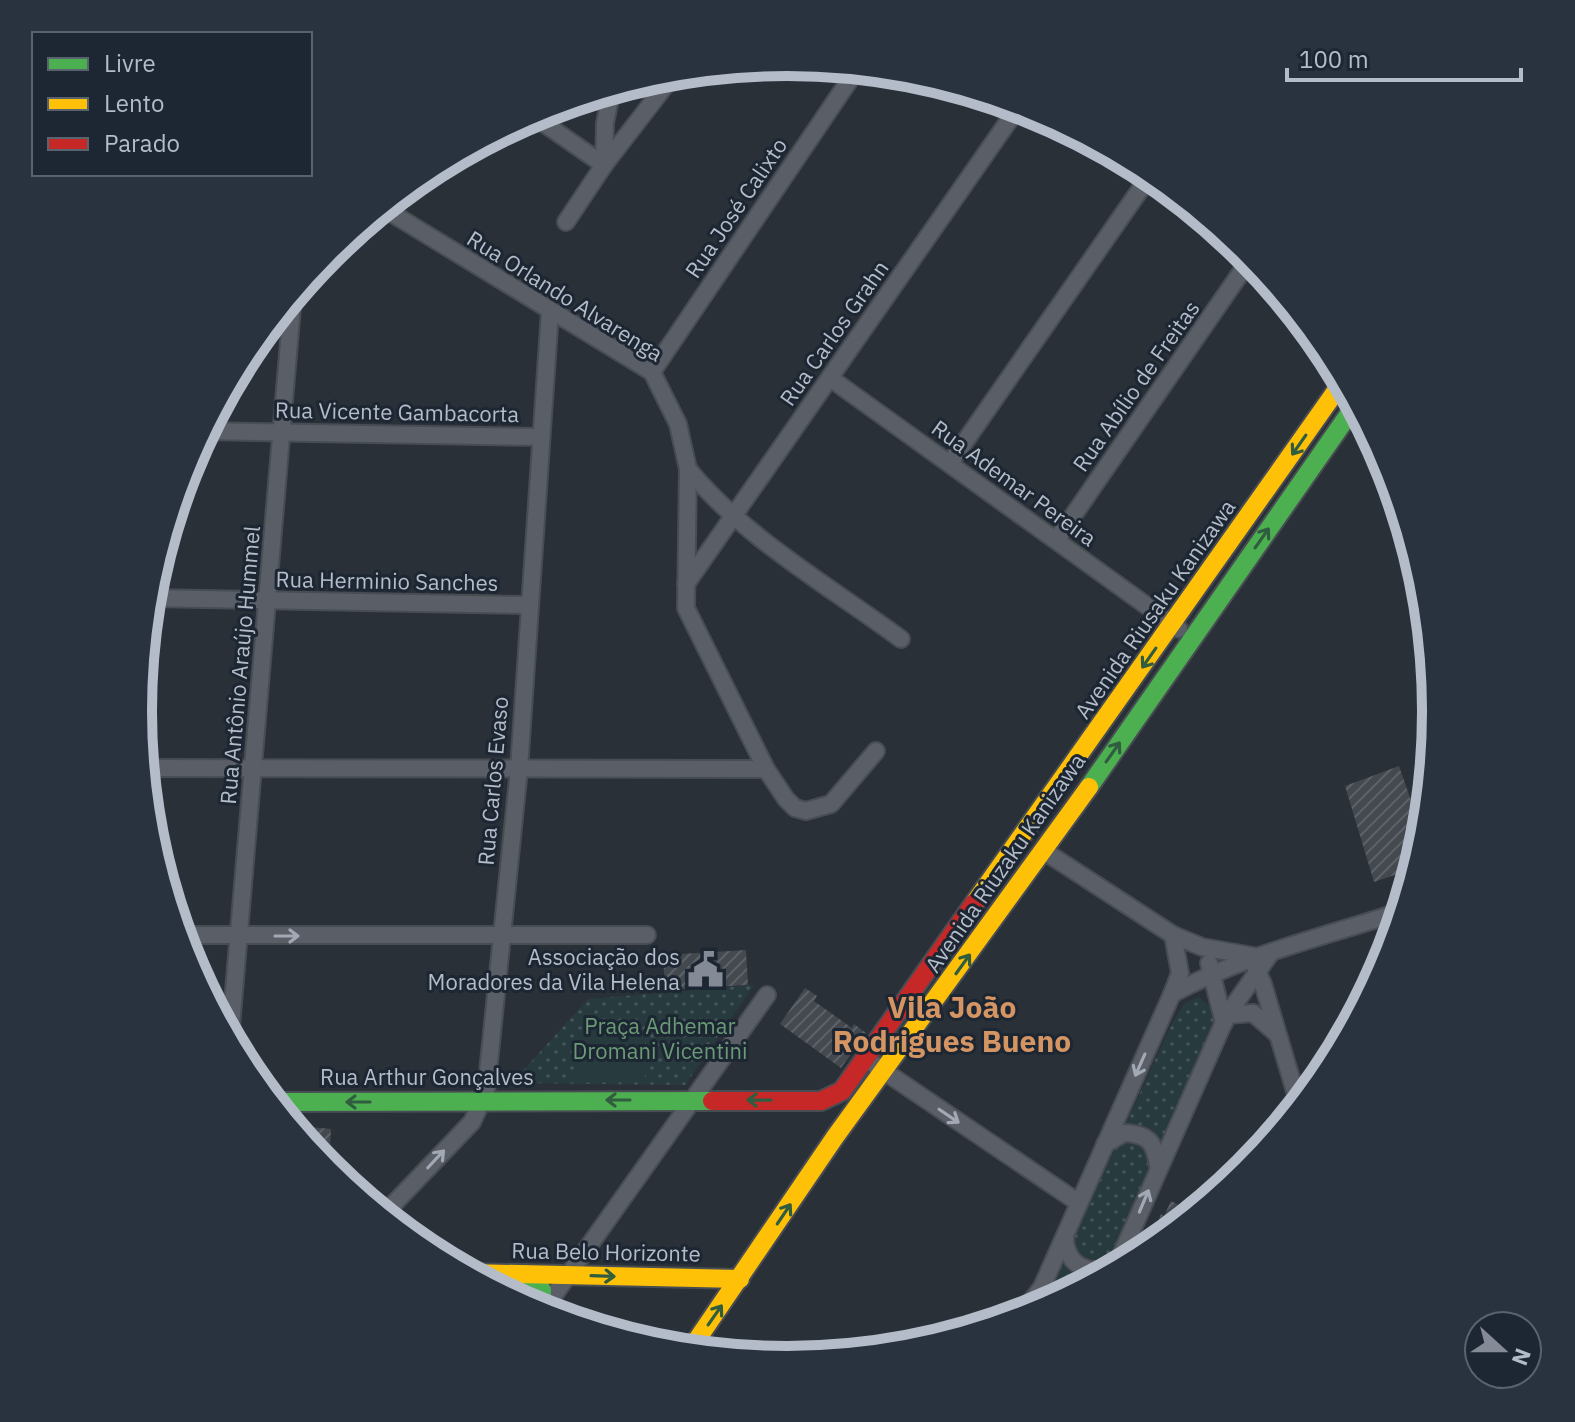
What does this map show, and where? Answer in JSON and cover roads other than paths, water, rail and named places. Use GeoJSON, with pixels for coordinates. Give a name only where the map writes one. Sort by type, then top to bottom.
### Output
{"type":"FeatureCollection","features":[{"type":"Feature","properties":{"kind":"street","name":"Rua José Calixto"},"geometry":{"type":"LineString","coordinates":[[652,372],[850,79]]}},
{"type":"Feature","properties":{"kind":"street"},"geometry":{"type":"LineString","coordinates":[[566,222],[604,165],[663,88]]}},
{"type":"Feature","properties":{"kind":"street"},"geometry":{"type":"LineString","coordinates":[[604,165],[605,123],[609,102]]}},
{"type":"Feature","properties":{"kind":"street","name":"Rua Carlos Grahn"},"geometry":{"type":"LineString","coordinates":[[685,584],[1011,117]]}},
{"type":"Feature","properties":{"kind":"street"},"geometry":{"type":"LineString","coordinates":[[575,144],[596,133],[605,123]]}},
{"type":"Feature","properties":{"kind":"street"},"geometry":{"type":"LineString","coordinates":[[545,124],[604,165]]}},
{"type":"Feature","properties":{"kind":"street"},"geometry":{"type":"LineString","coordinates":[[950,463],[1143,185]]}},
{"type":"Feature","properties":{"kind":"street","name":"Rua Orlando Alvarenga"},"geometry":{"type":"LineString","coordinates":[[393,214],[652,372],[678,424],[688,469],[686,608],[766,769],[795,808],[806,811],[831,804],[876,751]]}},
{"type":"Feature","properties":{"kind":"street","name":"Rua Abílio de Freitas"},"geometry":{"type":"LineString","coordinates":[[1057,539],[1243,269]]}},
{"type":"Feature","properties":{"kind":"street","name":"Rua Carlos Evaso"},"geometry":{"type":"LineString","coordinates":[[391,1207],[472,1122],[484,1101],[519,769],[550,312]]}},
{"type":"Feature","properties":{"kind":"street","name":"Rua Antônio Araújo Hummel"},"geometry":{"type":"LineString","coordinates":[[232,1017],[291,315]]}},
{"type":"Feature","properties":{"kind":"street","name":"Rua Ademar Pereira"},"geometry":{"type":"LineString","coordinates":[[830,378],[1173,625]]}},
{"type":"Feature","properties":{"kind":"street","name":"Avenida Riusaku Kanizawa"},"geometry":{"type":"LineString","coordinates":[[867,1060],[1336,392]]}},
{"type":"Feature","properties":{"kind":"street","name":"Avenida Riuzaku Kanizawa"},"geometry":{"type":"LineString","coordinates":[[697,1340],[835,1137],[1044,851],[1349,415]]}},
{"type":"Feature","properties":{"kind":"street","name":"Rua Vicente Gambacorta"},"geometry":{"type":"LineString","coordinates":[[218,431],[540,437]]}},
{"type":"Feature","properties":{"kind":"street"},"geometry":{"type":"LineString","coordinates":[[688,469],[712,498],[733,516],[901,639]]}},
{"type":"Feature","properties":{"kind":"street","name":"Rua Herminio Sanches"},"geometry":{"type":"LineString","coordinates":[[163,598],[528,605]]}},
{"type":"Feature","properties":{"kind":"street"},"geometry":{"type":"LineString","coordinates":[[1173,625],[1193,638]]}},
{"type":"Feature","properties":{"kind":"street"},"geometry":{"type":"LineString","coordinates":[[155,768],[766,769]]}},
{"type":"Feature","properties":{"kind":"street"},"geometry":{"type":"LineString","coordinates":[[1044,851],[1173,935],[1202,947],[1257,960]]}},
{"type":"Feature","properties":{"kind":"street"},"geometry":{"type":"LineString","coordinates":[[1172,994],[1213,971],[1257,960],[1389,915]]}},
{"type":"Feature","properties":{"kind":"street"},"geometry":{"type":"LineString","coordinates":[[194,935],[647,935]]}},
{"type":"Feature","properties":{"kind":"street"},"geometry":{"type":"LineString","coordinates":[[1035,1296],[1042,1287],[1172,994],[1180,973],[1173,935]]}},
{"type":"Feature","properties":{"kind":"street"},"geometry":{"type":"LineString","coordinates":[[1202,947],[1213,971],[1224,1013]]}},
{"type":"Feature","properties":{"kind":"street"},"geometry":{"type":"LineString","coordinates":[[1124,1249],[1224,1013],[1257,960]]}},
{"type":"Feature","properties":{"kind":"street"},"geometry":{"type":"LineString","coordinates":[[1257,960],[1295,1092]]}},
{"type":"Feature","properties":{"kind":"street"},"geometry":{"type":"LineString","coordinates":[[1172,994],[1190,987],[1203,987],[1213,992],[1224,1013]]}},
{"type":"Feature","properties":{"kind":"street"},"geometry":{"type":"LineString","coordinates":[[550,1300],[696,1099],[767,995]]}},
{"type":"Feature","properties":{"kind":"street"},"geometry":{"type":"LineString","coordinates":[[1224,1013],[1253,1013],[1270,1025],[1280,1038]]}},
{"type":"Feature","properties":{"kind":"street"},"geometry":{"type":"LineString","coordinates":[[835,1137],[838,1124],[821,1101],[842,1091],[867,1060],[1079,1203]]}},
{"type":"Feature","properties":{"kind":"street","name":"Rua Arthur Gonçalves"},"geometry":{"type":"LineString","coordinates":[[287,1102],[821,1101]]}},
{"type":"Feature","properties":{"kind":"street"},"geometry":{"type":"LineString","coordinates":[[1105,1144],[1124,1133],[1150,1139],[1156,1146],[1159,1168]]}},
{"type":"Feature","properties":{"kind":"street"},"geometry":{"type":"LineString","coordinates":[[1130,1235],[1134,1243]]}},
{"type":"Feature","properties":{"kind":"street"},"geometry":{"type":"LineString","coordinates":[[1065,1236],[1065,1252],[1088,1270]]}},
{"type":"Feature","properties":{"kind":"street","name":"Rua Belo Horizonte"},"geometry":{"type":"LineString","coordinates":[[493,1273],[740,1279]]}},
{"type":"Feature","properties":{"kind":"street"},"geometry":{"type":"LineString","coordinates":[[526,1274],[542,1290],[545,1298]]}},
{"type":"Feature","properties":{"kind":"street"},"geometry":{"type":"LineString","coordinates":[[1042,1287],[1043,1293]]}},
{"type":"Feature","properties":{"kind":"place","name":"Associação dos Moradores da Vila Helena"},"geometry":{"type":"Point","coordinates":[706,970]}},
{"type":"Feature","properties":{"kind":"district","name":"Vila João Rodrigues Bueno"},"geometry":{"type":"Point","coordinates":[952,1025]}},
{"type":"Feature","properties":{"kind":"park label","name":"Praça Adhemar Dromani Vicentini"},"geometry":{"type":"Point","coordinates":[660,1038]}}]}
